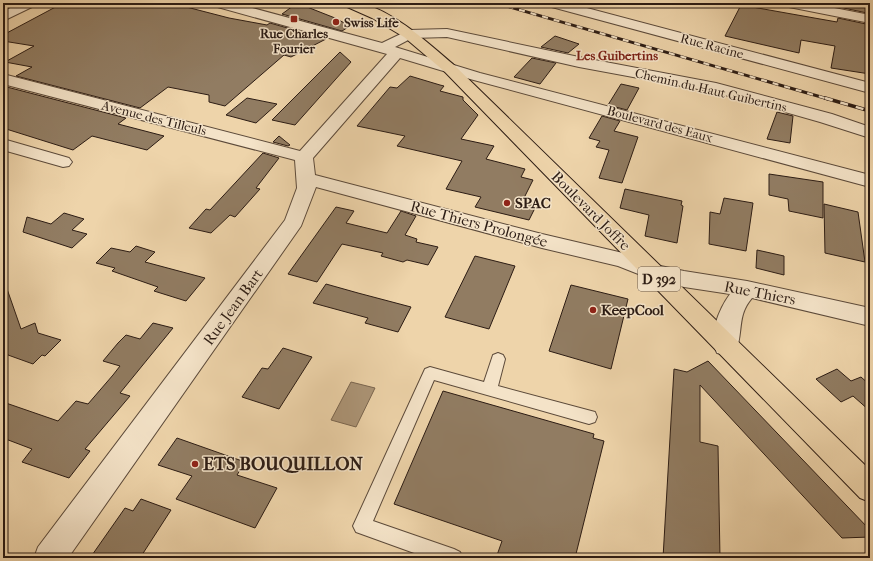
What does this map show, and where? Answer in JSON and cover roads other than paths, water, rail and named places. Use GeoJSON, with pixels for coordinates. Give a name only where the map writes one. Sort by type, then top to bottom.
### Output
{"type":"FeatureCollection","features":[{"type":"Feature","properties":{"kind":"main road","name":"Boulevard Joffre"},"geometry":{"type":"LineString","coordinates":[[350,3],[377,15],[409,34],[449,68],[870,489]]}},
{"type":"Feature","properties":{"kind":"street"},"geometry":{"type":"LineString","coordinates":[[3,17],[29,3]]}},
{"type":"Feature","properties":{"kind":"street"},"geometry":{"type":"LineString","coordinates":[[219,3],[449,68]]}},
{"type":"Feature","properties":{"kind":"street","name":"Rue Racine"},"geometry":{"type":"LineString","coordinates":[[553,3],[870,88]]}},
{"type":"Feature","properties":{"kind":"street"},"geometry":{"type":"LineString","coordinates":[[789,3],[870,19]]}},
{"type":"Feature","properties":{"kind":"street","name":"Chemin du Haut Guibertins"},"geometry":{"type":"LineString","coordinates":[[409,34],[447,33],[579,62],[716,88],[826,118],[870,133]]}},
{"type":"Feature","properties":{"kind":"street"},"geometry":{"type":"LineString","coordinates":[[389,50],[409,34]]}},
{"type":"Feature","properties":{"kind":"street"},"geometry":{"type":"LineString","coordinates":[[304,157],[385,64],[391,60],[389,50]]}},
{"type":"Feature","properties":{"kind":"street","name":"Boulevard des Eaux"},"geometry":{"type":"LineString","coordinates":[[449,68],[870,181]]}},
{"type":"Feature","properties":{"kind":"street","name":"Avenue des Tilleuls"},"geometry":{"type":"LineString","coordinates":[[3,79],[304,157]]}},
{"type":"Feature","properties":{"kind":"street"},"geometry":{"type":"LineString","coordinates":[[3,144],[63,162]]}},
{"type":"Feature","properties":{"kind":"street","name":"Rue Jean Bart"},"geometry":{"type":"LineString","coordinates":[[49,558],[294,221],[307,188],[304,157]]}},
{"type":"Feature","properties":{"kind":"street","name":"Rue Thiers Prolongée"},"geometry":{"type":"LineString","coordinates":[[307,179],[542,241],[623,260],[651,271]]}},
{"type":"Feature","properties":{"kind":"street","name":"Rue Thiers"},"geometry":{"type":"LineString","coordinates":[[651,271],[684,280],[747,289],[870,317]]}},
{"type":"Feature","properties":{"kind":"street"},"geometry":{"type":"LineString","coordinates":[[726,346],[727,322],[736,300],[747,289]]}},
{"type":"Feature","properties":{"kind":"lane"},"geometry":{"type":"LineString","coordinates":[[489,390],[498,359]]}},
{"type":"Feature","properties":{"kind":"lane"},"geometry":{"type":"LineString","coordinates":[[454,558],[362,526],[430,373],[589,417]]}},
{"type":"Feature","properties":{"kind":"railway"},"geometry":{"type":"LineString","coordinates":[[496,3],[828,99]]}},
{"type":"Feature","properties":{"kind":"railway"},"geometry":{"type":"LineString","coordinates":[[825,98],[870,111]]}},
{"type":"Feature","properties":{"kind":"place","name":"Rue Charles Fourier"},"geometry":{"type":"Point","coordinates":[294,19]}},
{"type":"Feature","properties":{"kind":"place","name":"Swiss Life"},"geometry":{"type":"Point","coordinates":[336,22]}},
{"type":"Feature","properties":{"kind":"place","name":"SPAC"},"geometry":{"type":"Point","coordinates":[507,203]}},
{"type":"Feature","properties":{"kind":"place","name":"KeepCool"},"geometry":{"type":"Point","coordinates":[593,310]}},
{"type":"Feature","properties":{"kind":"place","name":"ETS BOUQUILLON"},"geometry":{"type":"Point","coordinates":[195,464]}},
{"type":"Feature","properties":{"kind":"district","name":"Les Guibertins"},"geometry":{"type":"Point","coordinates":[617,55]}}]}
